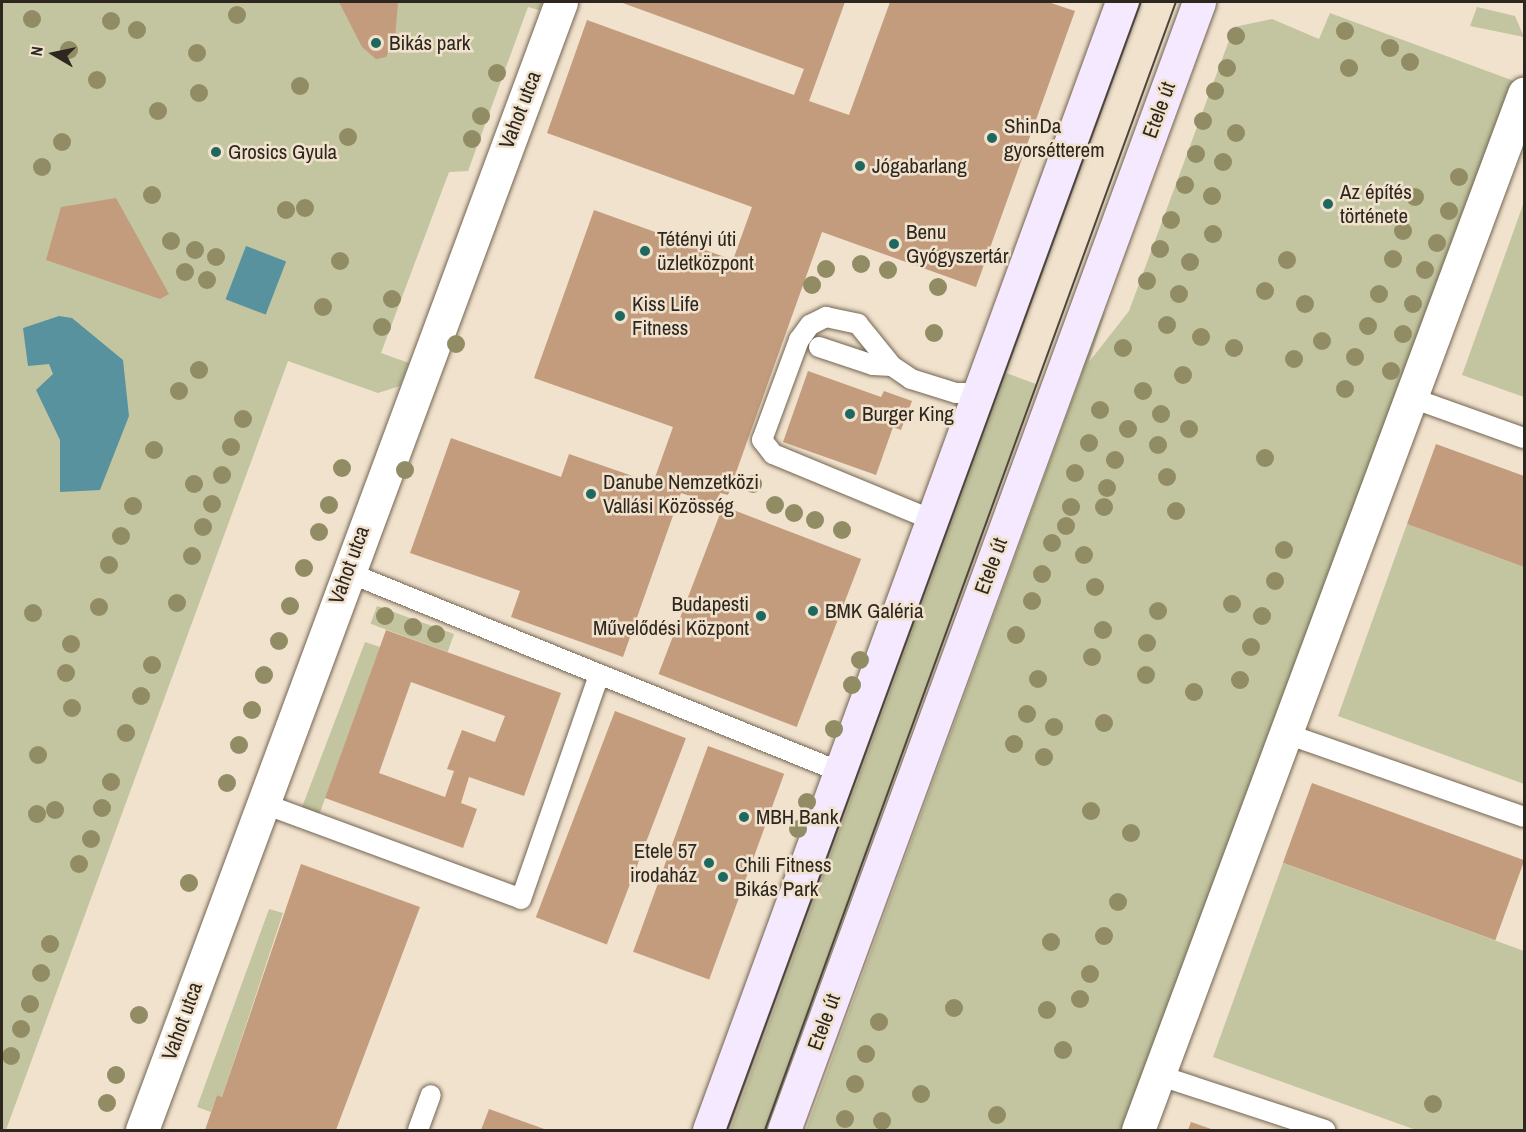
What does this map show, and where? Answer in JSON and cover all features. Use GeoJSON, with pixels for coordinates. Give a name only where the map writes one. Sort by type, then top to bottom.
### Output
{"type":"FeatureCollection","features":[{"type":"Feature","properties":{"kind":"main road"},"geometry":{"type":"LineString","coordinates":[[709,1131],[976,393],[1122,2]]}},
{"type":"Feature","properties":{"kind":"main road","name":"Etele út"},"geometry":{"type":"LineString","coordinates":[[784,1131],[1199,2]]}},
{"type":"Feature","properties":{"kind":"street","name":"Vahot utca"},"geometry":{"type":"LineString","coordinates":[[142,1131],[347,572],[561,2]]}},
{"type":"Feature","properties":{"kind":"street"},"geometry":{"type":"LineString","coordinates":[[1138,1131],[1290,735],[1524,94]]}},
{"type":"Feature","properties":{"kind":"lane"},"geometry":{"type":"LineString","coordinates":[[892,366],[858,324],[836,316],[818,319],[799,340],[762,440],[773,454],[930,519]]}},
{"type":"Feature","properties":{"kind":"lane"},"geometry":{"type":"LineString","coordinates":[[819,347],[873,365],[892,366],[941,390],[976,393]]}},
{"type":"Feature","properties":{"kind":"lane"},"geometry":{"type":"LineString","coordinates":[[1412,398],[1524,438]]}},
{"type":"Feature","properties":{"kind":"lane"},"geometry":{"type":"LineString","coordinates":[[347,572],[838,771]]}},
{"type":"Feature","properties":{"kind":"lane"},"geometry":{"type":"LineString","coordinates":[[262,803],[521,899],[599,675]]}},
{"type":"Feature","properties":{"kind":"lane"},"geometry":{"type":"LineString","coordinates":[[1290,735],[1524,817]]}},
{"type":"Feature","properties":{"kind":"lane"},"geometry":{"type":"LineString","coordinates":[[1158,1075],[1325,1131]]}},
{"type":"Feature","properties":{"kind":"lane"},"geometry":{"type":"LineString","coordinates":[[418,1131],[431,1095]]}},
{"type":"Feature","properties":{"kind":"green space","name":"Bikás park"},"geometry":{"type":"Polygon","coordinates":[[[2,2],[542,2],[539,10],[528,7],[468,171],[449,172],[381,353],[409,363],[400,386],[378,393],[288,361],[6,1130],[2,1130],[2,2]]]}},
{"type":"Feature","properties":{"kind":"green space"},"geometry":{"type":"Polygon","coordinates":[[[1477,7],[1515,16],[1524,37],[1470,26],[1477,7]]]}},
{"type":"Feature","properties":{"kind":"green space"},"geometry":{"type":"Polygon","coordinates":[[[1330,13],[1514,81],[1127,1130],[806,1130],[1082,373],[1073,369],[1106,310],[1089,362],[1129,311],[1234,27],[1272,19],[1319,39],[1330,13]]]}},
{"type":"Feature","properties":{"kind":"green space"},"geometry":{"type":"Polygon","coordinates":[[[1524,202],[1524,397],[1462,375],[1524,202]]]}},
{"type":"Feature","properties":{"kind":"green space"},"geometry":{"type":"Polygon","coordinates":[[[1006,373],[1036,384],[765,1130],[730,1130],[1006,373]]]}},
{"type":"Feature","properties":{"kind":"green space"},"geometry":{"type":"Polygon","coordinates":[[[1407,524],[1524,567],[1524,784],[1338,716],[1407,524]]]}},
{"type":"Feature","properties":{"kind":"green space"},"geometry":{"type":"Polygon","coordinates":[[[377,606],[454,634],[448,652],[371,624],[377,606]]]}},
{"type":"Feature","properties":{"kind":"green space"},"geometry":{"type":"Polygon","coordinates":[[[365,642],[380,647],[318,818],[301,810],[365,642]]]}},
{"type":"Feature","properties":{"kind":"green space"},"geometry":{"type":"Polygon","coordinates":[[[1283,863],[1524,951],[1524,1130],[1416,1130],[1213,1057],[1283,863]]]}},
{"type":"Feature","properties":{"kind":"green space"},"geometry":{"type":"Polygon","coordinates":[[[269,909],[283,913],[222,1097],[217,1095],[211,1112],[197,1107],[269,909]]]}},
{"type":"Feature","properties":{"kind":"water"},"geometry":{"type":"Polygon","coordinates":[[[246,246],[286,261],[266,315],[226,299],[246,246]]]}},
{"type":"Feature","properties":{"kind":"water"},"geometry":{"type":"Polygon","coordinates":[[[59,316],[72,318],[123,360],[129,416],[100,490],[60,492],[60,440],[36,390],[53,374],[49,364],[28,366],[23,328],[59,316]]]}},
{"type":"Feature","properties":{"kind":"building"},"geometry":{"type":"Polygon","coordinates":[[[339,2],[398,2],[395,38],[386,57],[376,59],[362,47],[339,2]]]}},
{"type":"Feature","properties":{"kind":"building","name":"Tétényi úti üzletközpont"},"geometry":{"type":"Polygon","coordinates":[[[620,2],[845,2],[809,101],[849,115],[890,2],[1048,2],[1075,11],[976,287],[822,232],[728,495],[720,493],[716,505],[681,493],[623,657],[511,617],[520,591],[410,553],[451,438],[561,477],[569,454],[653,483],[673,427],[534,378],[594,210],[733,260],[752,207],[547,133],[587,20],[794,95],[804,69],[620,2]]]}},
{"type":"Feature","properties":{"kind":"building"},"geometry":{"type":"Polygon","coordinates":[[[116,198],[169,294],[160,299],[46,260],[61,207],[116,198]]]}},
{"type":"Feature","properties":{"kind":"building","name":"Burger King"},"geometry":{"type":"Polygon","coordinates":[[[808,371],[881,397],[884,391],[912,401],[901,430],[893,427],[876,475],[783,442],[808,371]]]}},
{"type":"Feature","properties":{"kind":"building"},"geometry":{"type":"Polygon","coordinates":[[[1436,444],[1524,476],[1524,567],[1407,524],[1436,444]]]}},
{"type":"Feature","properties":{"kind":"building","name":"Budapesti Művelődési Központ"},"geometry":{"type":"Polygon","coordinates":[[[723,506],[861,559],[797,727],[658,674],[723,506]]]}},
{"type":"Feature","properties":{"kind":"building"},"geometry":{"type":"Polygon","coordinates":[[[386,630],[561,693],[524,796],[469,777],[461,803],[477,809],[463,848],[325,798],[386,630]],[[411,682],[379,773],[445,797],[454,771],[447,769],[462,730],[495,742],[505,716],[411,682]]]}},
{"type":"Feature","properties":{"kind":"building"},"geometry":{"type":"Polygon","coordinates":[[[615,711],[686,738],[607,945],[536,917],[615,711]]]}},
{"type":"Feature","properties":{"kind":"building","name":"Etele 57 irodaház"},"geometry":{"type":"Polygon","coordinates":[[[708,746],[784,774],[709,979],[633,952],[708,746]]]}},
{"type":"Feature","properties":{"kind":"building"},"geometry":{"type":"Polygon","coordinates":[[[1312,783],[1524,860],[1495,940],[1283,863],[1312,783]]]}},
{"type":"Feature","properties":{"kind":"building"},"geometry":{"type":"Polygon","coordinates":[[[301,864],[420,907],[336,1130],[205,1130],[217,1095],[222,1097],[301,864]]]}},
{"type":"Feature","properties":{"kind":"building"},"geometry":{"type":"Polygon","coordinates":[[[489,1109],[547,1130],[481,1130],[489,1109]]]}},
{"type":"Feature","properties":{"kind":"building"},"geometry":{"type":"Polygon","coordinates":[[[1191,1122],[1214,1130],[1188,1130],[1191,1122]]]}},
{"type":"Feature","properties":{"kind":"tram line"},"geometry":{"type":"LineString","coordinates":[[727,1130],[1141,2]]}},
{"type":"Feature","properties":{"kind":"tram line"},"geometry":{"type":"LineString","coordinates":[[765,1130],[1176,2]]}},
{"type":"Feature","properties":{"kind":"place","name":"Bikás park"},"geometry":{"type":"Point","coordinates":[376,43]}},
{"type":"Feature","properties":{"kind":"place","name":"ShinDa gyorsétterem"},"geometry":{"type":"Point","coordinates":[992,138]}},
{"type":"Feature","properties":{"kind":"place","name":"Grosics Gyula"},"geometry":{"type":"Point","coordinates":[216,152]}},
{"type":"Feature","properties":{"kind":"place","name":"Jógabarlang"},"geometry":{"type":"Point","coordinates":[860,166]}},
{"type":"Feature","properties":{"kind":"place","name":"Az építés története"},"geometry":{"type":"Point","coordinates":[1328,204]}},
{"type":"Feature","properties":{"kind":"place","name":"Benu Gyógyszertár"},"geometry":{"type":"Point","coordinates":[894,244]}},
{"type":"Feature","properties":{"kind":"place","name":"Tétényi úti üzletközpont"},"geometry":{"type":"Point","coordinates":[645,251]}},
{"type":"Feature","properties":{"kind":"place","name":"Kiss Life Fitness"},"geometry":{"type":"Point","coordinates":[620,316]}},
{"type":"Feature","properties":{"kind":"place","name":"Burger King"},"geometry":{"type":"Point","coordinates":[850,414]}},
{"type":"Feature","properties":{"kind":"place","name":"Danube Nemzetközi Vallási Közösség"},"geometry":{"type":"Point","coordinates":[591,494]}},
{"type":"Feature","properties":{"kind":"place","name":"BMK Galéria"},"geometry":{"type":"Point","coordinates":[813,611]}},
{"type":"Feature","properties":{"kind":"place","name":"Budapesti Művelődési Központ"},"geometry":{"type":"Point","coordinates":[761,616]}},
{"type":"Feature","properties":{"kind":"place","name":"MBH Bank"},"geometry":{"type":"Point","coordinates":[744,817]}},
{"type":"Feature","properties":{"kind":"place","name":"Etele 57 irodaház"},"geometry":{"type":"Point","coordinates":[709,863]}},
{"type":"Feature","properties":{"kind":"place","name":"Chili Fitness Bikás Park"},"geometry":{"type":"Point","coordinates":[723,877]}}]}
